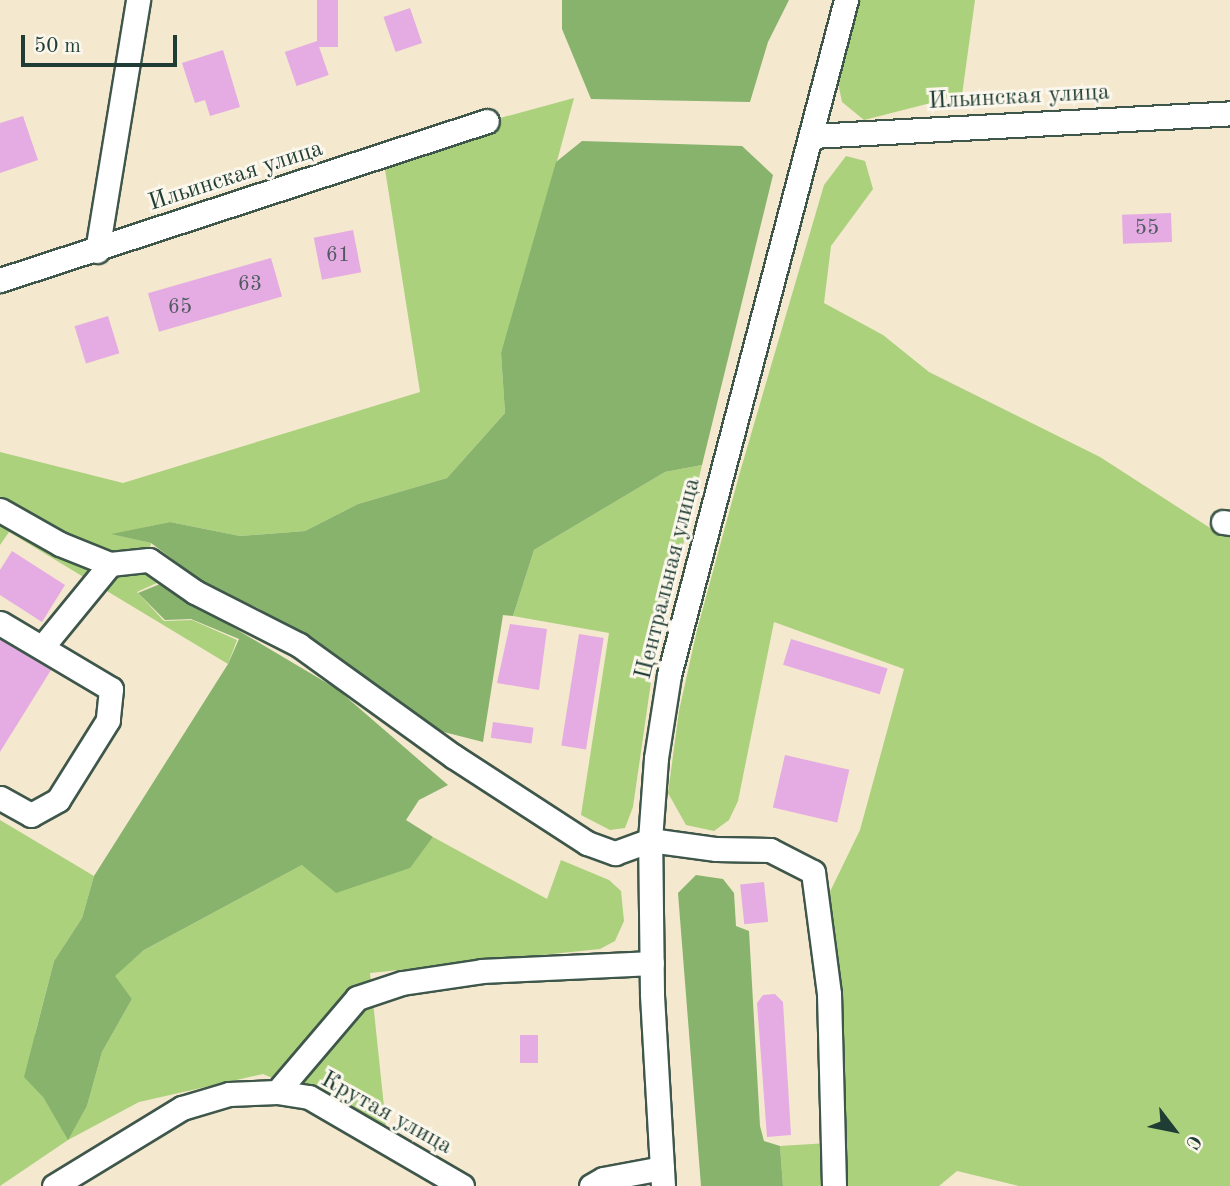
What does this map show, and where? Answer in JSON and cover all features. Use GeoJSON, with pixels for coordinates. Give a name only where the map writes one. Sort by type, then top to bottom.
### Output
{"type":"FeatureCollection","features":[{"type":"Feature","properties":{"kind":"street"},"geometry":{"type":"LineString","coordinates":[[97,250],[138,0]]}},
{"type":"Feature","properties":{"kind":"street","name":"Центральная улица"},"geometry":{"type":"LineString","coordinates":[[662,1177],[652,963],[650,840],[656,758],[669,675],[846,0]]}},
{"type":"Feature","properties":{"kind":"street","name":"Ильинская улица"},"geometry":{"type":"LineString","coordinates":[[812,136],[1230,113]]}},
{"type":"Feature","properties":{"kind":"street","name":"Ильинская улица"},"geometry":{"type":"LineString","coordinates":[[0,280],[487,121]]}},
{"type":"Feature","properties":{"kind":"street"},"geometry":{"type":"LineString","coordinates":[[0,510],[60,544],[110,564],[149,560],[195,592],[299,645],[453,756],[587,843],[615,853],[650,840],[716,849],[770,850],[813,872],[829,994],[834,1186]]}},
{"type":"Feature","properties":{"kind":"street"},"geometry":{"type":"LineString","coordinates":[[43,646],[110,564]]}},
{"type":"Feature","properties":{"kind":"street"},"geometry":{"type":"LineString","coordinates":[[0,624],[43,646],[111,689],[108,720],[58,800],[31,815],[0,798]]}},
{"type":"Feature","properties":{"kind":"street"},"geometry":{"type":"LineString","coordinates":[[277,1092],[330,1027],[357,998],[368,994],[402,983],[482,971],[652,963]]}},
{"type":"Feature","properties":{"kind":"street","name":"Крутая улица"},"geometry":{"type":"LineString","coordinates":[[54,1186],[102,1152],[182,1108],[229,1094],[277,1092],[309,1097],[462,1186]]}},
{"type":"Feature","properties":{"kind":"street"},"geometry":{"type":"LineString","coordinates":[[591,1186],[603,1179],[662,1177]]}},
{"type":"Feature","properties":{"kind":"green space"},"geometry":{"type":"Polygon","coordinates":[[[562,0],[789,0],[768,42],[750,102],[591,99],[562,29],[562,0]]]}},
{"type":"Feature","properties":{"kind":"green space"},"geometry":{"type":"Polygon","coordinates":[[[859,0],[975,0],[962,95],[864,120],[842,102],[836,73],[859,0]]]}},
{"type":"Feature","properties":{"kind":"green space"},"geometry":{"type":"Polygon","coordinates":[[[574,98],[518,306],[501,353],[505,413],[447,478],[358,504],[305,531],[240,536],[170,522],[113,534],[151,543],[146,569],[188,598],[159,582],[137,592],[164,621],[192,620],[237,640],[228,664],[9,532],[0,545],[0,452],[123,483],[420,392],[382,150],[574,98]]]}},
{"type":"Feature","properties":{"kind":"green space"},"geometry":{"type":"Polygon","coordinates":[[[582,141],[742,146],[773,175],[702,465],[665,472],[534,550],[513,616],[503,615],[483,742],[432,729],[258,608],[212,589],[151,543],[111,534],[170,522],[240,536],[305,531],[358,504],[447,478],[505,413],[501,353],[556,162],[582,141]]]}},
{"type":"Feature","properties":{"kind":"green space"},"geometry":{"type":"Polygon","coordinates":[[[846,156],[865,161],[873,189],[831,246],[824,303],[883,335],[929,372],[1100,457],[1221,535],[1230,535],[1230,1186],[1019,1186],[957,1171],[939,1186],[783,1186],[780,1146],[828,1143],[826,900],[860,830],[904,669],[774,622],[738,801],[729,820],[714,831],[686,825],[668,793],[679,711],[697,630],[740,472],[824,185],[846,156]]]}},
{"type":"Feature","properties":{"kind":"green space"},"geometry":{"type":"Polygon","coordinates":[[[702,465],[651,682],[633,807],[625,828],[610,830],[581,815],[609,633],[513,616],[534,550],[665,472],[702,465]]]}},
{"type":"Feature","properties":{"kind":"green space"},"geometry":{"type":"Polygon","coordinates":[[[160,584],[337,689],[448,785],[419,800],[406,820],[433,837],[410,868],[336,893],[302,865],[144,950],[115,976],[132,999],[102,1052],[87,1106],[68,1140],[43,1097],[24,1077],[54,961],[82,918],[94,876],[228,664],[239,639],[191,619],[165,620],[138,593],[160,584]]]}},
{"type":"Feature","properties":{"kind":"green space"},"geometry":{"type":"Polygon","coordinates":[[[0,820],[94,876],[82,918],[54,961],[35,1034],[43,1097],[68,1139],[87,1106],[102,1052],[132,999],[114,976],[144,950],[302,865],[389,874],[409,868],[433,837],[547,899],[561,860],[609,880],[621,891],[624,921],[615,941],[600,949],[370,973],[386,1126],[263,1074],[139,1102],[68,1140],[0,1186],[0,820]]]}},
{"type":"Feature","properties":{"kind":"green space"},"geometry":{"type":"Polygon","coordinates":[[[696,875],[723,879],[734,893],[736,926],[749,931],[760,1126],[764,1141],[780,1146],[783,1186],[701,1186],[678,893],[696,875]]]}},
{"type":"Feature","properties":{"kind":"building"},"geometry":{"type":"Polygon","coordinates":[[[317,0],[338,0],[338,47],[317,47],[317,0]]]}},
{"type":"Feature","properties":{"kind":"building"},"geometry":{"type":"Polygon","coordinates":[[[410,8],[422,43],[396,52],[384,17],[410,8]]]}},
{"type":"Feature","properties":{"kind":"building"},"geometry":{"type":"Polygon","coordinates":[[[317,41],[329,75],[297,86],[285,52],[317,41]]]}},
{"type":"Feature","properties":{"kind":"building"},"geometry":{"type":"Polygon","coordinates":[[[223,50],[240,107],[210,116],[205,100],[195,103],[182,63],[223,50]]]}},
{"type":"Feature","properties":{"kind":"building"},"geometry":{"type":"Polygon","coordinates":[[[23,116],[38,160],[0,173],[0,123],[23,116]]]}},
{"type":"Feature","properties":{"kind":"building"},"geometry":{"type":"Polygon","coordinates":[[[1171,213],[1172,242],[1123,244],[1122,215],[1171,213]]]}},
{"type":"Feature","properties":{"kind":"building"},"geometry":{"type":"Polygon","coordinates":[[[353,230],[361,272],[322,280],[314,238],[353,230]]]}},
{"type":"Feature","properties":{"kind":"building"},"geometry":{"type":"Polygon","coordinates":[[[271,258],[282,296],[159,332],[148,293],[271,258]]]}},
{"type":"Feature","properties":{"kind":"building"},"geometry":{"type":"Polygon","coordinates":[[[108,316],[119,353],[86,364],[75,326],[108,316]]]}},
{"type":"Feature","properties":{"kind":"building"},"geometry":{"type":"Polygon","coordinates":[[[12,551],[65,585],[42,622],[0,595],[0,570],[12,551]]]}},
{"type":"Feature","properties":{"kind":"building"},"geometry":{"type":"Polygon","coordinates":[[[510,624],[547,629],[539,690],[497,683],[510,624]]]}},
{"type":"Feature","properties":{"kind":"building"},"geometry":{"type":"Polygon","coordinates":[[[579,634],[604,638],[586,750],[561,746],[579,634]]]}},
{"type":"Feature","properties":{"kind":"building"},"geometry":{"type":"Polygon","coordinates":[[[0,639],[51,670],[0,752],[0,639]]]}},
{"type":"Feature","properties":{"kind":"building"},"geometry":{"type":"Polygon","coordinates":[[[791,639],[888,669],[880,694],[783,665],[791,639]]]}},
{"type":"Feature","properties":{"kind":"building"},"geometry":{"type":"Polygon","coordinates":[[[493,722],[534,728],[531,744],[491,738],[493,722]]]}},
{"type":"Feature","properties":{"kind":"building"},"geometry":{"type":"Polygon","coordinates":[[[785,755],[849,770],[837,822],[773,808],[785,755]]]}},
{"type":"Feature","properties":{"kind":"building"},"geometry":{"type":"Polygon","coordinates":[[[764,882],[768,922],[744,924],[740,885],[764,882]]]}},
{"type":"Feature","properties":{"kind":"building"},"geometry":{"type":"Polygon","coordinates":[[[775,994],[783,1002],[791,1135],[767,1137],[757,1003],[763,995],[775,994]]]}},
{"type":"Feature","properties":{"kind":"building"},"geometry":{"type":"Polygon","coordinates":[[[520,1035],[538,1035],[538,1063],[520,1063],[520,1035]]]}}]}
